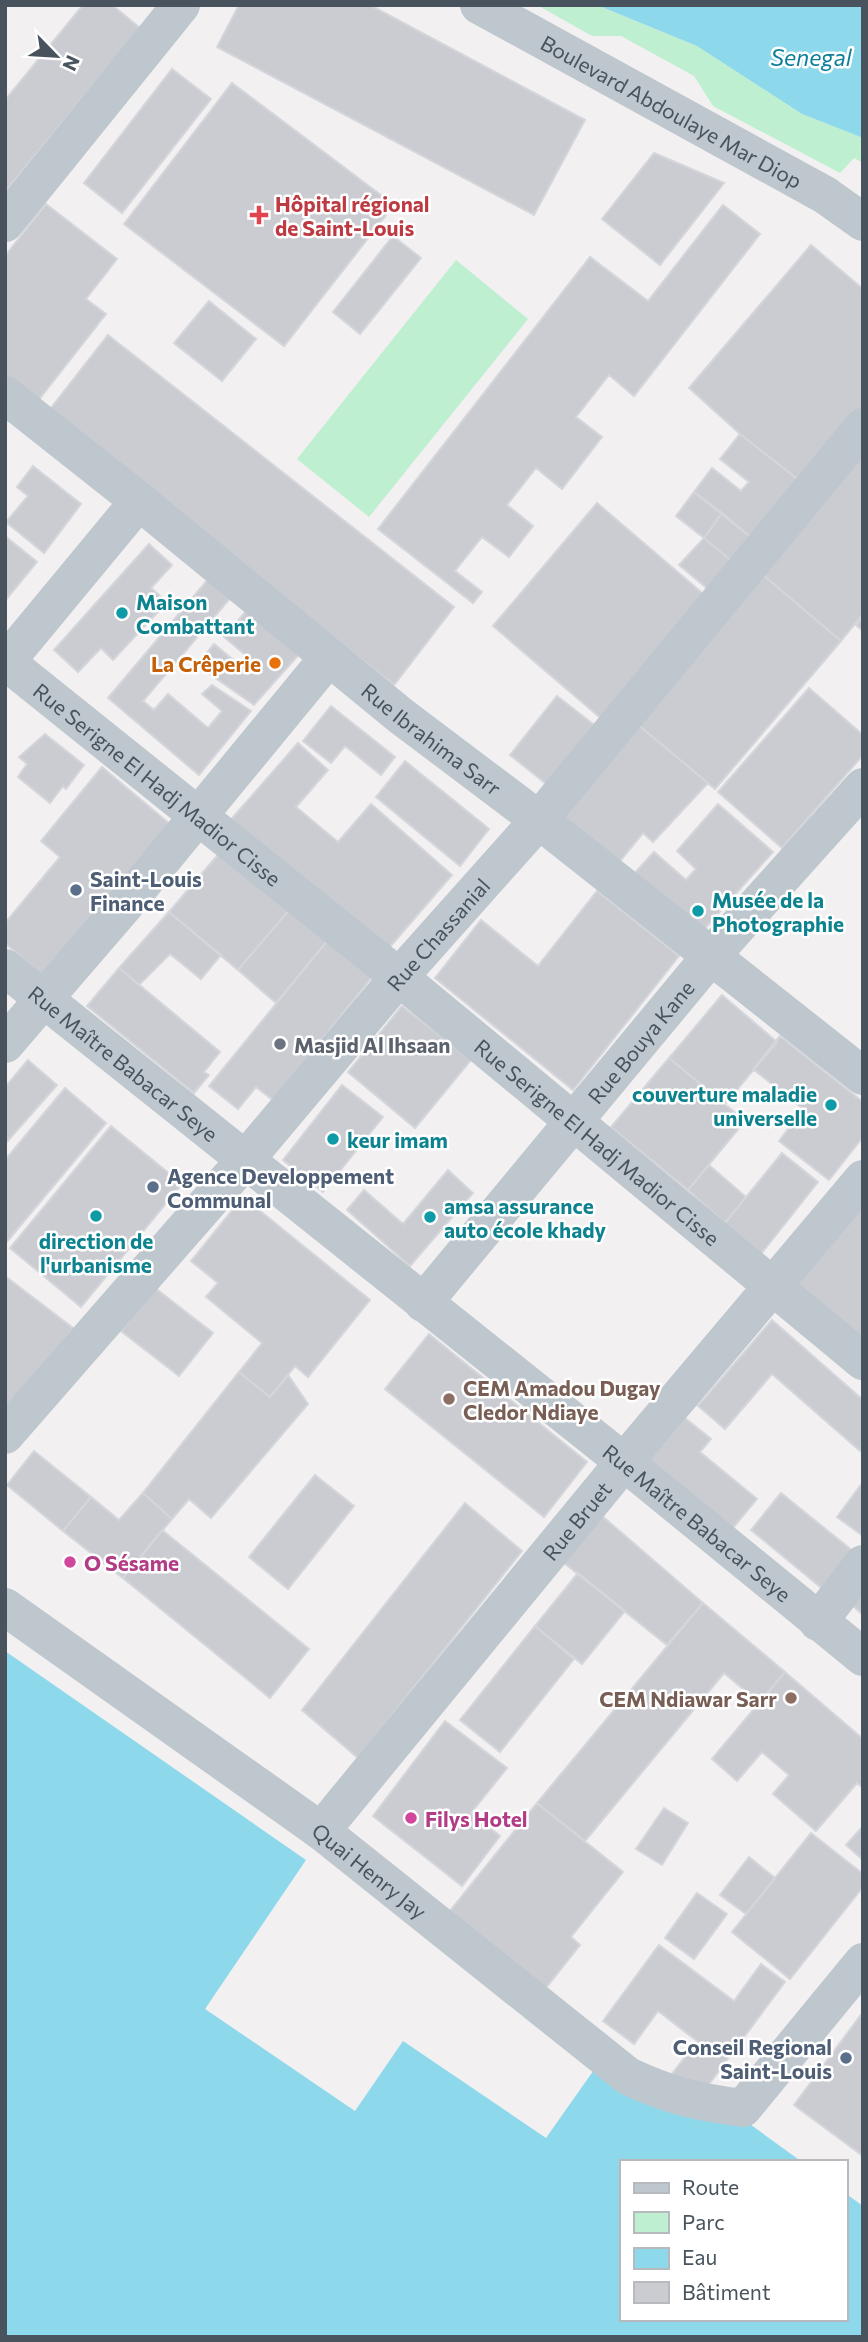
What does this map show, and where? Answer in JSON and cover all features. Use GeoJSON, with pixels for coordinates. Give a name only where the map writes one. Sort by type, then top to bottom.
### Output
{"type":"FeatureCollection","features":[{"type":"Feature","properties":{"kind":"street"},"geometry":{"type":"LineString","coordinates":[[5,223],[181,5]]}},
{"type":"Feature","properties":{"kind":"street","name":"Boulevard Abdoulaye Mar Diop"},"geometry":{"type":"LineString","coordinates":[[479,5],[825,195],[863,222]]}},
{"type":"Feature","properties":{"kind":"street","name":"Rue Ibrahima Sarr"},"geometry":{"type":"LineString","coordinates":[[5,395],[401,716],[539,820],[863,1076]]}},
{"type":"Feature","properties":{"kind":"street","name":"Rue Chassanial"},"geometry":{"type":"LineString","coordinates":[[5,1435],[246,1159],[398,977],[539,820],[863,427]]}},
{"type":"Feature","properties":{"kind":"street"},"geometry":{"type":"LineString","coordinates":[[6,662],[139,501]]}},
{"type":"Feature","properties":{"kind":"street"},"geometry":{"type":"LineString","coordinates":[[5,1044],[129,900],[329,657]]}},
{"type":"Feature","properties":{"kind":"street","name":"Rue Serigne El Hadj Madior Cisse"},"geometry":{"type":"LineString","coordinates":[[6,662],[199,814],[863,1361]]}},
{"type":"Feature","properties":{"kind":"street","name":"Rue Bouya Kane"},"geometry":{"type":"LineString","coordinates":[[423,1303],[572,1120],[711,956],[856,810]]}},
{"type":"Feature","properties":{"kind":"street","name":"Rue Maître Babacar Seye"},"geometry":{"type":"LineString","coordinates":[[5,968],[624,1462],[863,1657]]}},
{"type":"Feature","properties":{"kind":"street","name":"Rue Bruet"},"geometry":{"type":"LineString","coordinates":[[321,1831],[624,1462],[863,1179]]}},
{"type":"Feature","properties":{"kind":"street"},"geometry":{"type":"LineString","coordinates":[[818,1622],[863,1564]]}},
{"type":"Feature","properties":{"kind":"street","name":"Quai Henry Jay"},"geometry":{"type":"LineString","coordinates":[[5,1607],[321,1831],[628,2076],[661,2092],[698,2102],[743,2108],[863,1962]]}},
{"type":"Feature","properties":{"kind":"green space"},"geometry":{"type":"Polygon","coordinates":[[[537,5],[597,5],[697,46],[802,114],[863,138],[863,163],[854,158],[840,173],[713,106],[694,76],[621,36],[592,36],[537,5]]]}},
{"type":"Feature","properties":{"kind":"green space"},"geometry":{"type":"Polygon","coordinates":[[[456,260],[528,319],[369,517],[297,459],[456,260]]]}},
{"type":"Feature","properties":{"kind":"water","name":"Senegal"},"geometry":{"type":"Polygon","coordinates":[[[597,5],[863,5],[863,138],[802,114],[697,46],[597,5]]]}},
{"type":"Feature","properties":{"kind":"water"},"geometry":{"type":"Polygon","coordinates":[[[5,1651],[306,1860],[205,2009],[355,2111],[403,2041],[546,2138],[596,2067],[747,2122],[799,2160],[620,2160],[620,2321],[847,2321],[847,2194],[863,2206],[863,2337],[5,2337],[5,1651]]]}},
{"type":"Feature","properties":{"kind":"building"},"geometry":{"type":"Polygon","coordinates":[[[83,5],[112,5],[140,28],[5,192],[5,100],[83,5]]]}},
{"type":"Feature","properties":{"kind":"building"},"geometry":{"type":"Polygon","coordinates":[[[239,5],[370,5],[585,120],[534,215],[217,47],[239,5]]]}},
{"type":"Feature","properties":{"kind":"building"},"geometry":{"type":"Polygon","coordinates":[[[172,69],[211,99],[122,213],[84,183],[172,69]]]}},
{"type":"Feature","properties":{"kind":"building","name":"Hôpital régional de Saint-Louis"},"geometry":{"type":"Polygon","coordinates":[[[232,83],[394,205],[284,346],[124,224],[232,83]]]}},
{"type":"Feature","properties":{"kind":"building"},"geometry":{"type":"Polygon","coordinates":[[[654,153],[724,183],[660,265],[602,219],[654,153]]]}},
{"type":"Feature","properties":{"kind":"building"},"geometry":{"type":"Polygon","coordinates":[[[46,204],[117,259],[86,299],[106,314],[37,402],[5,377],[5,256],[46,204]]]}},
{"type":"Feature","properties":{"kind":"building"},"geometry":{"type":"Polygon","coordinates":[[[723,205],[760,234],[634,396],[609,375],[576,417],[602,437],[562,489],[536,468],[507,505],[533,526],[509,557],[482,537],[455,571],[482,592],[473,603],[378,529],[590,257],[648,301],[723,205]]]}},
{"type":"Feature","properties":{"kind":"building"},"geometry":{"type":"Polygon","coordinates":[[[393,236],[421,258],[360,334],[333,312],[393,236]]]}},
{"type":"Feature","properties":{"kind":"building"},"geometry":{"type":"Polygon","coordinates":[[[811,245],[863,289],[863,407],[800,481],[740,434],[689,388],[811,245]]]}},
{"type":"Feature","properties":{"kind":"building"},"geometry":{"type":"Polygon","coordinates":[[[209,301],[256,339],[222,381],[174,343],[209,301]]]}},
{"type":"Feature","properties":{"kind":"building"},"geometry":{"type":"Polygon","coordinates":[[[108,335],[454,607],[394,685],[47,413],[108,335]]]}},
{"type":"Feature","properties":{"kind":"building"},"geometry":{"type":"Polygon","coordinates":[[[740,434],[800,481],[753,539],[694,492],[712,468],[741,491],[749,482],[720,459],[740,434]]]}},
{"type":"Feature","properties":{"kind":"building"},"geometry":{"type":"Polygon","coordinates":[[[863,447],[863,614],[841,641],[762,574],[863,447]]]}},
{"type":"Feature","properties":{"kind":"building"},"geometry":{"type":"Polygon","coordinates":[[[33,466],[81,504],[44,553],[6,522],[28,496],[17,487],[33,466]]]}},
{"type":"Feature","properties":{"kind":"building"},"geometry":{"type":"Polygon","coordinates":[[[694,492],[722,513],[704,538],[676,516],[694,492]]]}},
{"type":"Feature","properties":{"kind":"building"},"geometry":{"type":"Polygon","coordinates":[[[597,503],[714,603],[610,726],[493,626],[597,503]]]}},
{"type":"Feature","properties":{"kind":"building"},"geometry":{"type":"Polygon","coordinates":[[[722,513],[753,539],[733,562],[704,538],[722,513]]]}},
{"type":"Feature","properties":{"kind":"building"},"geometry":{"type":"Polygon","coordinates":[[[5,536],[37,562],[5,601],[5,536]]]}},
{"type":"Feature","properties":{"kind":"building"},"geometry":{"type":"Polygon","coordinates":[[[704,538],[733,562],[709,590],[679,565],[704,538]]]}},
{"type":"Feature","properties":{"kind":"building","name":"Maison Combattant"},"geometry":{"type":"Polygon","coordinates":[[[149,544],[172,565],[151,588],[167,602],[113,660],[101,648],[78,672],[54,650],[149,544]]]}},
{"type":"Feature","properties":{"kind":"building"},"geometry":{"type":"Polygon","coordinates":[[[762,574],[841,641],[715,789],[636,723],[762,574]]]}},
{"type":"Feature","properties":{"kind":"building"},"geometry":{"type":"Polygon","coordinates":[[[210,577],[232,596],[143,701],[154,710],[168,694],[208,728],[222,711],[202,694],[212,685],[251,711],[199,775],[108,698],[210,577]]]}},
{"type":"Feature","properties":{"kind":"building"},"geometry":{"type":"Polygon","coordinates":[[[248,609],[301,652],[254,705],[197,665],[214,644],[242,667],[249,658],[224,637],[248,609]]]}},
{"type":"Feature","properties":{"kind":"building"},"geometry":{"type":"Polygon","coordinates":[[[863,617],[863,631],[856,625],[863,617]]]}},
{"type":"Feature","properties":{"kind":"building"},"geometry":{"type":"Polygon","coordinates":[[[809,688],[863,735],[863,755],[782,848],[718,792],[809,688]]]}},
{"type":"Feature","properties":{"kind":"building"},"geometry":{"type":"Polygon","coordinates":[[[557,696],[606,734],[550,787],[510,755],[557,696]]]}},
{"type":"Feature","properties":{"kind":"building"},"geometry":{"type":"Polygon","coordinates":[[[331,706],[395,757],[381,775],[345,746],[331,763],[303,741],[331,706]]]}},
{"type":"Feature","properties":{"kind":"building"},"geometry":{"type":"Polygon","coordinates":[[[636,723],[708,783],[653,842],[643,833],[616,866],[553,814],[636,723]]]}},
{"type":"Feature","properties":{"kind":"building"},"geometry":{"type":"Polygon","coordinates":[[[45,734],[84,765],[66,789],[63,786],[50,803],[18,777],[27,764],[19,757],[45,734]]]}},
{"type":"Feature","properties":{"kind":"building"},"geometry":{"type":"Polygon","coordinates":[[[298,743],[328,770],[296,807],[338,842],[371,804],[452,875],[382,956],[228,823],[298,743]]]}},
{"type":"Feature","properties":{"kind":"building"},"geometry":{"type":"Polygon","coordinates":[[[405,761],[489,829],[460,866],[376,797],[405,761]]]}},
{"type":"Feature","properties":{"kind":"building","name":"Saint-Louis Finance"},"geometry":{"type":"Polygon","coordinates":[[[102,767],[172,826],[46,978],[5,943],[5,923],[60,857],[41,841],[102,767]]]}},
{"type":"Feature","properties":{"kind":"building"},"geometry":{"type":"Polygon","coordinates":[[[718,804],[773,852],[699,935],[632,876],[654,852],[686,880],[696,869],[677,851],[718,804]]]}},
{"type":"Feature","properties":{"kind":"building"},"geometry":{"type":"Polygon","coordinates":[[[228,843],[296,902],[238,970],[169,912],[228,843]]]}},
{"type":"Feature","properties":{"kind":"building"},"geometry":{"type":"Polygon","coordinates":[[[597,891],[679,956],[573,1090],[435,978],[481,920],[538,966],[597,891]]]}},
{"type":"Feature","properties":{"kind":"building"},"geometry":{"type":"Polygon","coordinates":[[[296,902],[333,934],[276,1003],[238,970],[296,902]]]}},
{"type":"Feature","properties":{"kind":"building"},"geometry":{"type":"Polygon","coordinates":[[[169,912],[221,955],[201,979],[170,954],[139,985],[119,968],[169,912]]]}},
{"type":"Feature","properties":{"kind":"building","name":"Masjid Al Ihsaan"},"geometry":{"type":"Polygon","coordinates":[[[333,934],[377,971],[273,1100],[256,1087],[238,1109],[209,1086],[333,934]]]}},
{"type":"Feature","properties":{"kind":"building"},"geometry":{"type":"Polygon","coordinates":[[[119,968],[220,1052],[204,1072],[209,1075],[194,1093],[87,1006],[119,968]]]}},
{"type":"Feature","properties":{"kind":"building"},"geometry":{"type":"Polygon","coordinates":[[[722,995],[777,1042],[725,1104],[669,1058],[722,995]]]}},
{"type":"Feature","properties":{"kind":"building"},"geometry":{"type":"Polygon","coordinates":[[[402,1006],[471,1060],[415,1128],[348,1072],[402,1006]]]}},
{"type":"Feature","properties":{"kind":"building","name":"couverture maladie universelle"},"geometry":{"type":"Polygon","coordinates":[[[780,1036],[863,1102],[863,1137],[829,1180],[779,1141],[803,1109],[753,1069],[780,1036]]]}},
{"type":"Feature","properties":{"kind":"building"},"geometry":{"type":"Polygon","coordinates":[[[669,1058],[745,1121],[688,1190],[611,1127],[669,1058]]]}},
{"type":"Feature","properties":{"kind":"building"},"geometry":{"type":"Polygon","coordinates":[[[28,1060],[57,1085],[5,1144],[5,1087],[28,1060]]]}},
{"type":"Feature","properties":{"kind":"building","name":"keur imam"},"geometry":{"type":"Polygon","coordinates":[[[342,1085],[383,1117],[323,1192],[283,1160],[342,1085]]]}},
{"type":"Feature","properties":{"kind":"building"},"geometry":{"type":"Polygon","coordinates":[[[65,1088],[106,1123],[5,1244],[5,1160],[65,1088]]]}},
{"type":"Feature","properties":{"kind":"building","name":"direction de l'urbanisme"},"geometry":{"type":"Polygon","coordinates":[[[111,1126],[182,1184],[81,1307],[10,1248],[111,1126]]]}},
{"type":"Feature","properties":{"kind":"building"},"geometry":{"type":"Polygon","coordinates":[[[782,1153],[818,1182],[761,1254],[725,1223],[782,1153]]]}},
{"type":"Feature","properties":{"kind":"building"},"geometry":{"type":"Polygon","coordinates":[[[709,1165],[746,1197],[725,1223],[688,1190],[709,1165]]]}},
{"type":"Feature","properties":{"kind":"building","name":"amsa assurance auto école khady"},"geometry":{"type":"Polygon","coordinates":[[[448,1170],[473,1193],[410,1266],[347,1210],[364,1190],[403,1224],[448,1170]]]}},
{"type":"Feature","properties":{"kind":"building"},"geometry":{"type":"Polygon","coordinates":[[[863,1193],[863,1340],[791,1279],[863,1193]]]}},
{"type":"Feature","properties":{"kind":"building"},"geometry":{"type":"Polygon","coordinates":[[[243,1197],[370,1300],[308,1377],[295,1366],[270,1397],[239,1372],[262,1343],[206,1297],[218,1283],[191,1261],[243,1197]]]}},
{"type":"Feature","properties":{"kind":"building"},"geometry":{"type":"Polygon","coordinates":[[[5,1276],[73,1328],[5,1416],[5,1276]]]}},
{"type":"Feature","properties":{"kind":"building"},"geometry":{"type":"Polygon","coordinates":[[[155,1288],[213,1333],[179,1376],[121,1331],[155,1288]]]}},
{"type":"Feature","properties":{"kind":"building"},"geometry":{"type":"Polygon","coordinates":[[[772,1320],[863,1400],[863,1448],[860,1451],[772,1374],[725,1429],[698,1406],[772,1320]]]}},
{"type":"Feature","properties":{"kind":"building"},"geometry":{"type":"Polygon","coordinates":[[[429,1334],[587,1462],[544,1517],[385,1389],[429,1334]]]}},
{"type":"Feature","properties":{"kind":"building"},"geometry":{"type":"Polygon","coordinates":[[[239,1372],[270,1397],[288,1375],[308,1404],[211,1518],[189,1499],[172,1519],[143,1493],[239,1372]]]}},
{"type":"Feature","properties":{"kind":"building"},"geometry":{"type":"Polygon","coordinates":[[[685,1418],[711,1439],[700,1452],[757,1499],[732,1529],[649,1460],[685,1418]]]}},
{"type":"Feature","properties":{"kind":"building"},"geometry":{"type":"Polygon","coordinates":[[[34,1451],[91,1497],[63,1531],[7,1485],[34,1451]]]}},
{"type":"Feature","properties":{"kind":"building"},"geometry":{"type":"Polygon","coordinates":[[[315,1475],[354,1506],[288,1589],[249,1557],[315,1475]]]}},
{"type":"Feature","properties":{"kind":"building"},"geometry":{"type":"Polygon","coordinates":[[[863,1482],[863,1536],[837,1517],[863,1482]]]}},
{"type":"Feature","properties":{"kind":"building"},"geometry":{"type":"Polygon","coordinates":[[[143,1493],[172,1519],[123,1578],[63,1531],[91,1497],[119,1520],[143,1493]]]}},
{"type":"Feature","properties":{"kind":"building"},"geometry":{"type":"Polygon","coordinates":[[[781,1493],[854,1552],[824,1590],[751,1530],[781,1493]]]}},
{"type":"Feature","properties":{"kind":"building"},"geometry":{"type":"Polygon","coordinates":[[[465,1503],[522,1551],[358,1758],[302,1710],[465,1503]]]}},
{"type":"Feature","properties":{"kind":"building"},"geometry":{"type":"Polygon","coordinates":[[[601,1515],[703,1603],[667,1645],[563,1562],[601,1515]]]}},
{"type":"Feature","properties":{"kind":"building"},"geometry":{"type":"Polygon","coordinates":[[[162,1530],[309,1649],[270,1698],[123,1578],[162,1530]]]}},
{"type":"Feature","properties":{"kind":"building"},"geometry":{"type":"Polygon","coordinates":[[[578,1573],[625,1611],[582,1664],[535,1626],[578,1573]]]}},
{"type":"Feature","properties":{"kind":"building"},"geometry":{"type":"Polygon","coordinates":[[[863,1594],[863,1615],[853,1606],[863,1594]]]}},
{"type":"Feature","properties":{"kind":"building"},"geometry":{"type":"Polygon","coordinates":[[[703,1603],[785,1672],[760,1703],[724,1673],[585,1841],[537,1803],[703,1603]]]}},
{"type":"Feature","properties":{"kind":"building"},"geometry":{"type":"Polygon","coordinates":[[[535,1626],[574,1659],[500,1752],[460,1720],[535,1626]]]}},
{"type":"Feature","properties":{"kind":"building"},"geometry":{"type":"Polygon","coordinates":[[[785,1672],[863,1739],[863,1788],[857,1783],[816,1831],[773,1794],[789,1775],[762,1752],[737,1781],[712,1759],[785,1672]]]}},
{"type":"Feature","properties":{"kind":"building"},"geometry":{"type":"Polygon","coordinates":[[[445,1721],[507,1768],[471,1813],[500,1836],[462,1886],[373,1816],[445,1721]]]}},
{"type":"Feature","properties":{"kind":"building"},"geometry":{"type":"Polygon","coordinates":[[[537,1803],[623,1872],[571,1937],[580,1945],[545,1989],[449,1912],[537,1803]]]}},
{"type":"Feature","properties":{"kind":"building"},"geometry":{"type":"Polygon","coordinates":[[[664,1808],[688,1823],[662,1865],[636,1849],[664,1808]]]}},
{"type":"Feature","properties":{"kind":"building"},"geometry":{"type":"Polygon","coordinates":[[[863,1826],[863,1860],[846,1845],[863,1826]]]}},
{"type":"Feature","properties":{"kind":"building"},"geometry":{"type":"Polygon","coordinates":[[[811,1833],[863,1874],[863,1887],[790,1979],[732,1932],[811,1833]]]}},
{"type":"Feature","properties":{"kind":"building"},"geometry":{"type":"Polygon","coordinates":[[[749,1857],[775,1878],[746,1914],[720,1895],[749,1857]]]}},
{"type":"Feature","properties":{"kind":"building"},"geometry":{"type":"Polygon","coordinates":[[[697,1893],[727,1914],[694,1959],[665,1938],[697,1893]]]}},
{"type":"Feature","properties":{"kind":"building"},"geometry":{"type":"Polygon","coordinates":[[[659,1945],[734,2001],[761,1964],[785,1982],[701,2095],[672,2074],[697,2041],[658,2011],[634,2044],[603,2021],[659,1945]]]}},
{"type":"Feature","properties":{"kind":"building","name":"Conseil Regional Saint-Louis"},"geometry":{"type":"Polygon","coordinates":[[[863,2012],[863,2156],[794,2105],[863,2012]]]}},
{"type":"Feature","properties":{"kind":"place","name":"Hôpital régional de Saint-Louis"},"geometry":{"type":"Point","coordinates":[259,215]}},
{"type":"Feature","properties":{"kind":"place","name":"Maison Combattant"},"geometry":{"type":"Point","coordinates":[122,613]}},
{"type":"Feature","properties":{"kind":"place","name":"La Crêperie"},"geometry":{"type":"Point","coordinates":[275,663]}},
{"type":"Feature","properties":{"kind":"place","name":"Saint-Louis Finance"},"geometry":{"type":"Point","coordinates":[76,890]}},
{"type":"Feature","properties":{"kind":"place","name":"Musée de la Photographie"},"geometry":{"type":"Point","coordinates":[698,911]}},
{"type":"Feature","properties":{"kind":"place","name":"Masjid Al Ihsaan"},"geometry":{"type":"Point","coordinates":[280,1044]}},
{"type":"Feature","properties":{"kind":"place","name":"couverture maladie universelle"},"geometry":{"type":"Point","coordinates":[831,1105]}},
{"type":"Feature","properties":{"kind":"place","name":"keur imam"},"geometry":{"type":"Point","coordinates":[333,1139]}},
{"type":"Feature","properties":{"kind":"place","name":"Agence Developpement Communal"},"geometry":{"type":"Point","coordinates":[153,1187]}},
{"type":"Feature","properties":{"kind":"place","name":"direction de l'urbanisme"},"geometry":{"type":"Point","coordinates":[96,1216]}},
{"type":"Feature","properties":{"kind":"place","name":"amsa assurance auto école khady"},"geometry":{"type":"Point","coordinates":[430,1217]}},
{"type":"Feature","properties":{"kind":"place","name":"CEM Amadou Dugay Cledor Ndiaye"},"geometry":{"type":"Point","coordinates":[449,1399]}},
{"type":"Feature","properties":{"kind":"place","name":"O Sésame"},"geometry":{"type":"Point","coordinates":[70,1562]}},
{"type":"Feature","properties":{"kind":"place","name":"CEM Ndiawar Sarr"},"geometry":{"type":"Point","coordinates":[791,1698]}},
{"type":"Feature","properties":{"kind":"place","name":"Filys Hotel"},"geometry":{"type":"Point","coordinates":[411,1818]}},
{"type":"Feature","properties":{"kind":"place","name":"Conseil Regional Saint-Louis"},"geometry":{"type":"Point","coordinates":[846,2058]}}]}
